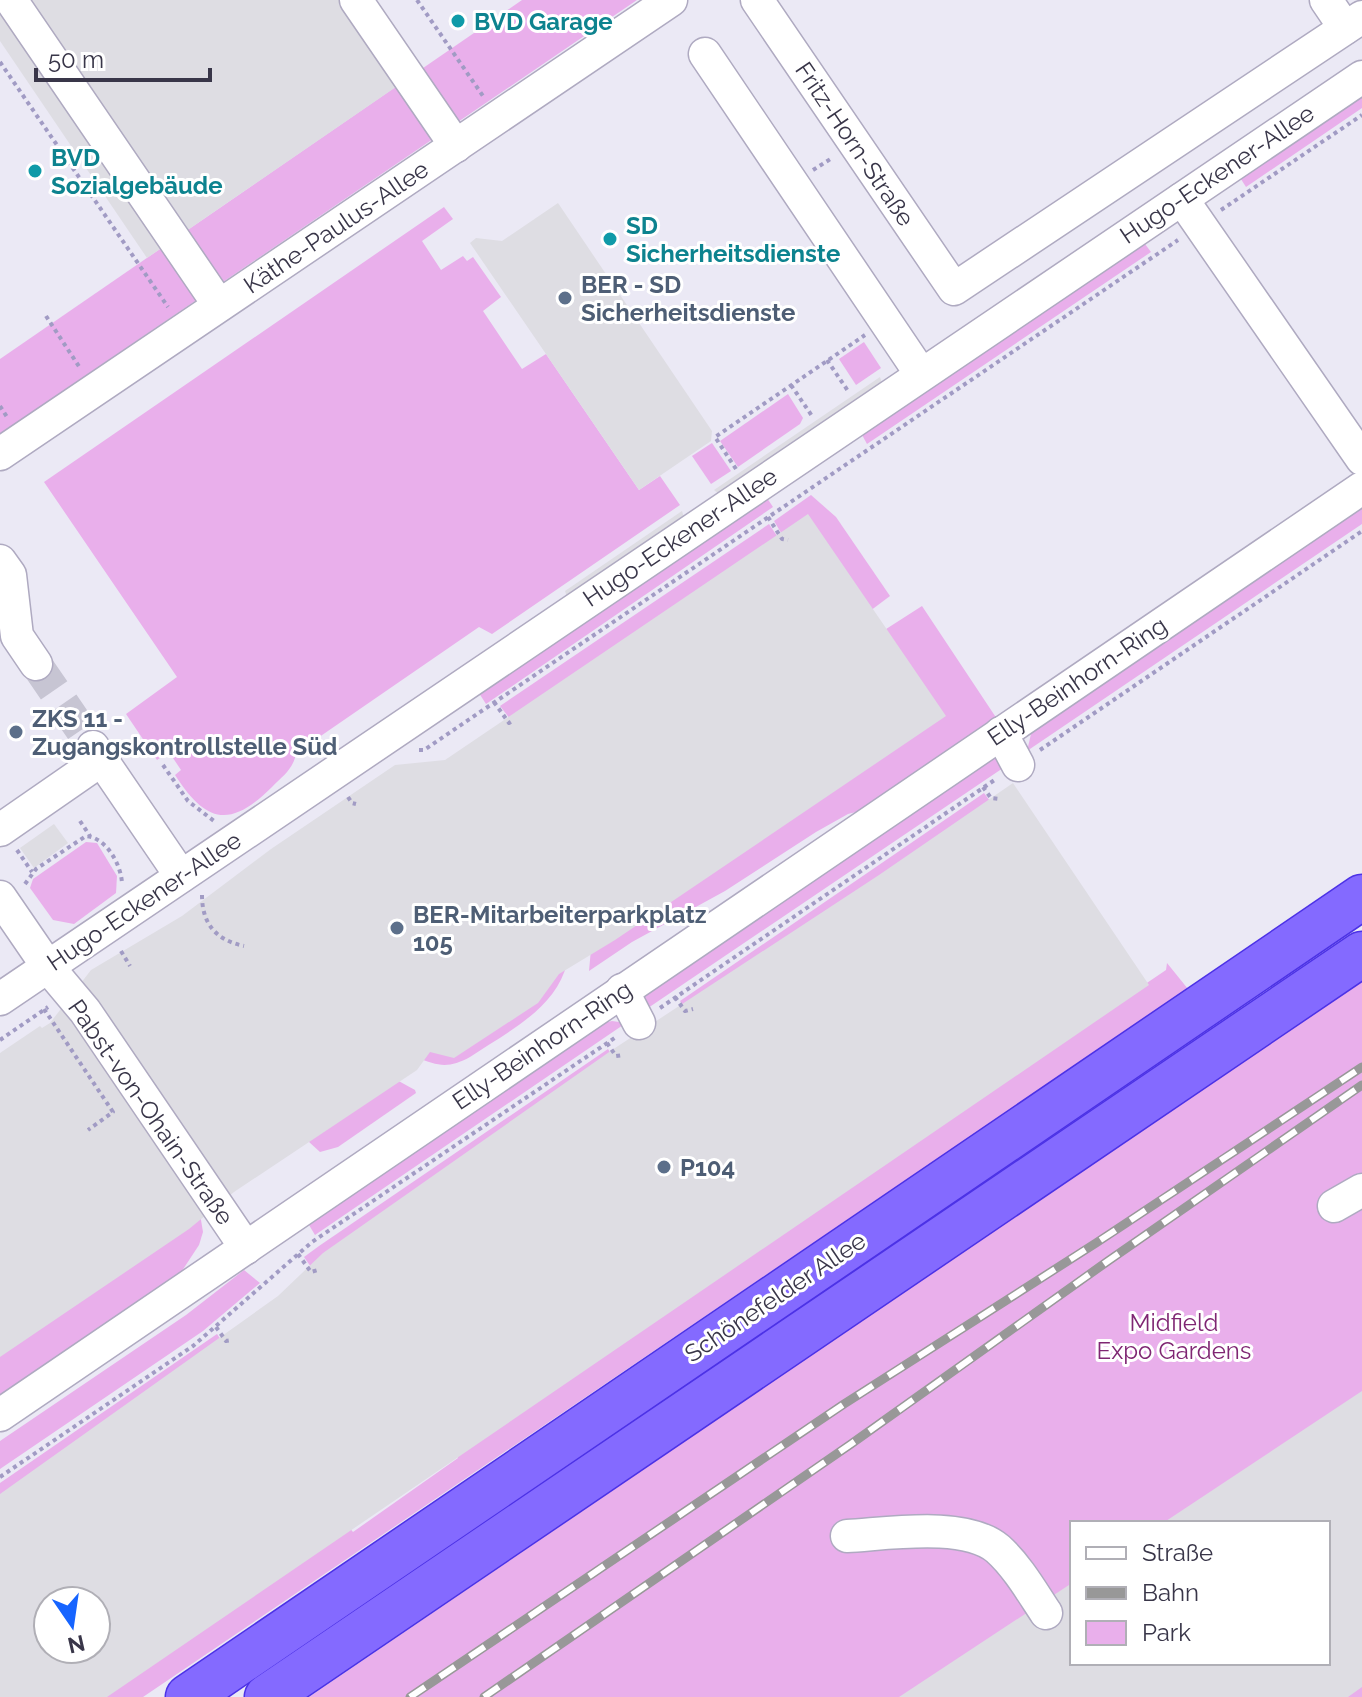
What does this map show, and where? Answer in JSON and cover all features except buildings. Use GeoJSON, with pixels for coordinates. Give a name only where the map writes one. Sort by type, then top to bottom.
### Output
{"type":"FeatureCollection","features":[{"type":"Feature","properties":{"kind":"highway","name":"Schönefelder Allee"},"geometry":{"type":"LineString","coordinates":[[188,1697],[1362,897]]}},
{"type":"Feature","properties":{"kind":"highway","name":"Schönefelder Allee"},"geometry":{"type":"LineString","coordinates":[[267,1697],[1362,954]]}},
{"type":"Feature","properties":{"kind":"street"},"geometry":{"type":"LineString","coordinates":[[11,0],[219,305]]}},
{"type":"Feature","properties":{"kind":"street"},"geometry":{"type":"LineString","coordinates":[[356,0],[456,146]]}},
{"type":"Feature","properties":{"kind":"street","name":"Käthe-Paulus-Allee"},"geometry":{"type":"LineString","coordinates":[[0,454],[671,0]]}},
{"type":"Feature","properties":{"kind":"street","name":"Fritz-Horn-Straße"},"geometry":{"type":"LineString","coordinates":[[757,0],[954,289],[1354,23]]}},
{"type":"Feature","properties":{"kind":"street"},"geometry":{"type":"LineString","coordinates":[[1326,0],[1354,23]]}},
{"type":"Feature","properties":{"kind":"street"},"geometry":{"type":"LineString","coordinates":[[705,54],[921,374]]}},
{"type":"Feature","properties":{"kind":"street","name":"Hugo-Eckener-Allee"},"geometry":{"type":"LineString","coordinates":[[0,999],[192,882],[921,374],[1191,212],[1362,77]]}},
{"type":"Feature","properties":{"kind":"street"},"geometry":{"type":"LineString","coordinates":[[1191,212],[1362,459]]}},
{"type":"Feature","properties":{"kind":"street","name":"Elly-Beinhorn-Ring"},"geometry":{"type":"LineString","coordinates":[[0,1415],[1362,488]]}},
{"type":"Feature","properties":{"kind":"street"},"geometry":{"type":"LineString","coordinates":[[0,561],[10,575],[9,642],[36,664]]}},
{"type":"Feature","properties":{"kind":"street"},"geometry":{"type":"LineString","coordinates":[[1001,733],[1018,765]]}},
{"type":"Feature","properties":{"kind":"street"},"geometry":{"type":"LineString","coordinates":[[0,830],[97,753],[192,882]]}},
{"type":"Feature","properties":{"kind":"street","name":"Pabst-von-Ohain-Straße"},"geometry":{"type":"LineString","coordinates":[[13,895],[48,967],[85,1011],[246,1248]]}},
{"type":"Feature","properties":{"kind":"street"},"geometry":{"type":"LineString","coordinates":[[622,990],[639,1023]]}},
{"type":"Feature","properties":{"kind":"street"},"geometry":{"type":"LineString","coordinates":[[1334,1206],[1362,1190]]}},
{"type":"Feature","properties":{"kind":"street"},"geometry":{"type":"LineString","coordinates":[[847,1536],[950,1533],[979,1539],[997,1549],[1046,1613]]}},
{"type":"Feature","properties":{"kind":"path"},"geometry":{"type":"LineString","coordinates":[[417,0],[497,118]]}},
{"type":"Feature","properties":{"kind":"path"},"geometry":{"type":"LineString","coordinates":[[0,62],[184,329]]}},
{"type":"Feature","properties":{"kind":"path"},"geometry":{"type":"LineString","coordinates":[[1191,212],[1362,115]]}},
{"type":"Feature","properties":{"kind":"path"},"geometry":{"type":"LineString","coordinates":[[793,184],[854,143]]}},
{"type":"Feature","properties":{"kind":"path"},"geometry":{"type":"LineString","coordinates":[[46,316],[94,390]]}},
{"type":"Feature","properties":{"kind":"path"},"geometry":{"type":"LineString","coordinates":[[737,471],[715,437],[873,329]]}},
{"type":"Feature","properties":{"kind":"path"},"geometry":{"type":"LineString","coordinates":[[827,360],[849,393]]}},
{"type":"Feature","properties":{"kind":"path"},"geometry":{"type":"LineString","coordinates":[[791,385],[813,418]]}},
{"type":"Feature","properties":{"kind":"path"},"geometry":{"type":"LineString","coordinates":[[768,517],[782,539],[788,540]]}},
{"type":"Feature","properties":{"kind":"path"},"geometry":{"type":"LineString","coordinates":[[0,1477],[193,1346],[324,1233],[639,1023],[1362,531]]}},
{"type":"Feature","properties":{"kind":"path"},"geometry":{"type":"LineString","coordinates":[[494,702],[509,723],[512,721]]}},
{"type":"Feature","properties":{"kind":"path"},"geometry":{"type":"LineString","coordinates":[[163,765],[188,801],[216,822]]}},
{"type":"Feature","properties":{"kind":"path"},"geometry":{"type":"LineString","coordinates":[[983,787],[991,798],[1000,799]]}},
{"type":"Feature","properties":{"kind":"path"},"geometry":{"type":"LineString","coordinates":[[80,821],[90,836],[107,847],[122,873],[122,886]]}},
{"type":"Feature","properties":{"kind":"path"},"geometry":{"type":"LineString","coordinates":[[13,895],[36,869],[90,836]]}},
{"type":"Feature","properties":{"kind":"path"},"geometry":{"type":"LineString","coordinates":[[192,882],[207,922],[216,935],[227,942],[244,946]]}},
{"type":"Feature","properties":{"kind":"path"},"geometry":{"type":"LineString","coordinates":[[118,945],[130,966]]}},
{"type":"Feature","properties":{"kind":"path"},"geometry":{"type":"LineString","coordinates":[[675,997],[685,1011],[693,1009]]}},
{"type":"Feature","properties":{"kind":"path"},"geometry":{"type":"LineString","coordinates":[[44,1009],[113,1112],[88,1130]]}},
{"type":"Feature","properties":{"kind":"path"},"geometry":{"type":"LineString","coordinates":[[607,1043],[616,1056],[623,1055]]}},
{"type":"Feature","properties":{"kind":"path"},"geometry":{"type":"LineString","coordinates":[[298,1254],[311,1272],[318,1270]]}},
{"type":"Feature","properties":{"kind":"path"},"geometry":{"type":"LineString","coordinates":[[216,1327],[226,1341],[232,1340]]}},
{"type":"Feature","properties":{"kind":"green space"},"geometry":{"type":"Polygon","coordinates":[[[522,0],[637,0],[0,434],[0,359],[522,0]]]}},
{"type":"Feature","properties":{"kind":"green space"},"geometry":{"type":"Polygon","coordinates":[[[1362,89],[1362,108],[1246,187],[1239,176],[1362,89]]]}},
{"type":"Feature","properties":{"kind":"green space"},"geometry":{"type":"Polygon","coordinates":[[[444,207],[453,219],[422,241],[441,270],[463,256],[467,261],[473,257],[501,297],[483,311],[522,369],[546,354],[639,490],[660,476],[680,505],[492,634],[479,627],[296,753],[284,775],[257,801],[231,814],[219,815],[208,811],[186,791],[175,775],[181,770],[169,752],[157,760],[126,714],[177,677],[44,482],[444,207]]]}},
{"type":"Feature","properties":{"kind":"green space"},"geometry":{"type":"Polygon","coordinates":[[[1142,240],[1151,252],[867,444],[861,433],[1142,240]]]}},
{"type":"Feature","properties":{"kind":"green space"},"geometry":{"type":"Polygon","coordinates":[[[864,342],[881,368],[856,385],[839,359],[864,342]]]}},
{"type":"Feature","properties":{"kind":"green space"},"geometry":{"type":"Polygon","coordinates":[[[788,394],[803,418],[800,424],[738,467],[720,441],[788,394]]]}},
{"type":"Feature","properties":{"kind":"green space"},"geometry":{"type":"Polygon","coordinates":[[[712,443],[731,471],[711,484],[692,456],[712,443]]]}},
{"type":"Feature","properties":{"kind":"green space"},"geometry":{"type":"Polygon","coordinates":[[[765,495],[773,507],[486,704],[477,690],[765,495]]]}},
{"type":"Feature","properties":{"kind":"green space"},"geometry":{"type":"Polygon","coordinates":[[[811,495],[836,517],[890,596],[870,611],[783,536],[774,521],[811,495]]]}},
{"type":"Feature","properties":{"kind":"green space"},"geometry":{"type":"Polygon","coordinates":[[[1362,504],[1362,524],[1027,751],[1031,734],[1041,722],[1362,504]]]}},
{"type":"Feature","properties":{"kind":"green space"},"geometry":{"type":"Polygon","coordinates":[[[769,524],[779,539],[511,720],[500,706],[769,524]]]}},
{"type":"Feature","properties":{"kind":"green space"},"geometry":{"type":"Polygon","coordinates":[[[922,606],[999,722],[872,808],[848,814],[816,832],[725,891],[632,942],[589,971],[591,949],[883,631],[922,606]]]}},
{"type":"Feature","properties":{"kind":"green space"},"geometry":{"type":"Polygon","coordinates":[[[995,756],[1006,766],[648,1008],[645,997],[649,988],[995,756]]]}},
{"type":"Feature","properties":{"kind":"green space"},"geometry":{"type":"Polygon","coordinates":[[[984,793],[990,801],[685,1008],[680,1001],[984,793]]]}},
{"type":"Feature","properties":{"kind":"green space"},"geometry":{"type":"Polygon","coordinates":[[[86,842],[97,843],[117,876],[116,893],[74,924],[53,920],[30,888],[33,879],[86,842]]]}},
{"type":"Feature","properties":{"kind":"green space"},"geometry":{"type":"Polygon","coordinates":[[[567,963],[552,994],[541,1006],[470,1057],[444,1065],[417,1057],[567,963]]]}},
{"type":"Feature","properties":{"kind":"green space"},"geometry":{"type":"Polygon","coordinates":[[[1167,963],[1188,989],[143,1697],[94,1697],[347,1525],[353,1532],[458,1458],[455,1452],[1166,970],[1167,963]]]}},
{"type":"Feature","properties":{"kind":"green space","name":"Midfield Expo Gardens"},"geometry":{"type":"Polygon","coordinates":[[[1362,980],[1362,1697],[309,1697],[1362,980]]]}},
{"type":"Feature","properties":{"kind":"green space"},"geometry":{"type":"Polygon","coordinates":[[[612,1021],[626,1023],[315,1235],[306,1220],[592,1026],[612,1021]]]}},
{"type":"Feature","properties":{"kind":"green space"},"geometry":{"type":"Polygon","coordinates":[[[608,1049],[613,1057],[313,1270],[304,1257],[608,1049]]]}},
{"type":"Feature","properties":{"kind":"green space"},"geometry":{"type":"Polygon","coordinates":[[[384,1073],[416,1093],[338,1147],[320,1152],[308,1141],[384,1073]]]}},
{"type":"Feature","properties":{"kind":"green space"},"geometry":{"type":"Polygon","coordinates":[[[199,1208],[203,1232],[199,1245],[176,1280],[0,1397],[0,1288],[199,1208]]]}},
{"type":"Feature","properties":{"kind":"green space"},"geometry":{"type":"Polygon","coordinates":[[[244,1270],[260,1283],[203,1331],[0,1469],[0,1441],[186,1315],[244,1270]]]}},
{"type":"Feature","properties":{"kind":"green space"},"geometry":{"type":"Polygon","coordinates":[[[217,1334],[223,1343],[0,1507],[0,1483],[217,1334]]]}},
{"type":"Feature","properties":{"kind":"shaded area"},"geometry":{"type":"Polygon","coordinates":[[[0,0],[356,0],[409,78],[147,258],[0,41],[0,0]]]}},
{"type":"Feature","properties":{"kind":"shaded area","name":"BER - SD Sicherheitsdienste"},"geometry":{"type":"Polygon","coordinates":[[[558,203],[712,431],[711,441],[639,490],[470,243],[476,238],[502,241],[558,203]]]}},
{"type":"Feature","properties":{"kind":"shaded area"},"geometry":{"type":"Polygon","coordinates":[[[880,377],[883,386],[721,496],[714,490],[880,377]]]}},
{"type":"Feature","properties":{"kind":"shaded area"},"geometry":{"type":"Polygon","coordinates":[[[682,511],[685,521],[568,600],[565,591],[682,511]]]}},
{"type":"Feature","properties":{"kind":"shaded area","name":"BER-Mitarbeiterparkplatz 105"},"geometry":{"type":"Polygon","coordinates":[[[808,514],[946,716],[615,940],[559,974],[538,1003],[454,1058],[430,1052],[417,1070],[234,1192],[189,1229],[0,1357],[0,1053],[40,1026],[42,1028],[50,1023],[91,970],[182,916],[271,849],[395,765],[445,760],[808,514]]]}},
{"type":"Feature","properties":{"kind":"shaded area","name":"P104"},"geometry":{"type":"Polygon","coordinates":[[[1013,783],[1149,985],[107,1697],[0,1697],[0,1494],[278,1296],[323,1253],[612,1050],[1013,783]]]}},
{"type":"Feature","properties":{"kind":"shaded area"},"geometry":{"type":"Polygon","coordinates":[[[54,824],[68,843],[34,868],[20,848],[54,824]]]}},
{"type":"Feature","properties":{"kind":"shaded area"},"geometry":{"type":"Polygon","coordinates":[[[1362,1391],[1362,1687],[1348,1697],[899,1697],[1070,1584],[1070,1665],[1330,1665],[1330,1521],[1166,1521],[1362,1391]]]}},
{"type":"Feature","properties":{"kind":"tunnel"},"geometry":{"type":"LineString","coordinates":[[36,664],[93,747]]}},
{"type":"Feature","properties":{"kind":"railway"},"geometry":{"type":"LineString","coordinates":[[410,1697],[844,1404],[1096,1243],[1362,1067]]}},
{"type":"Feature","properties":{"kind":"railway"},"geometry":{"type":"LineString","coordinates":[[484,1697],[1362,1085]]}},
{"type":"Feature","properties":{"kind":"place","name":"BVD Garage"},"geometry":{"type":"Point","coordinates":[458,21]}},
{"type":"Feature","properties":{"kind":"place","name":"BVD Sozialgebäude"},"geometry":{"type":"Point","coordinates":[35,171]}},
{"type":"Feature","properties":{"kind":"place","name":"SD Sicherheitsdienste"},"geometry":{"type":"Point","coordinates":[610,239]}},
{"type":"Feature","properties":{"kind":"place","name":"BER - SD Sicherheitsdienste"},"geometry":{"type":"Point","coordinates":[565,298]}},
{"type":"Feature","properties":{"kind":"place","name":"ZKS 11 - Zugangskontrollstelle Süd"},"geometry":{"type":"Point","coordinates":[16,732]}},
{"type":"Feature","properties":{"kind":"place","name":"BER-Mitarbeiterparkplatz 105"},"geometry":{"type":"Point","coordinates":[397,928]}},
{"type":"Feature","properties":{"kind":"place","name":"P104"},"geometry":{"type":"Point","coordinates":[664,1167]}}]}
